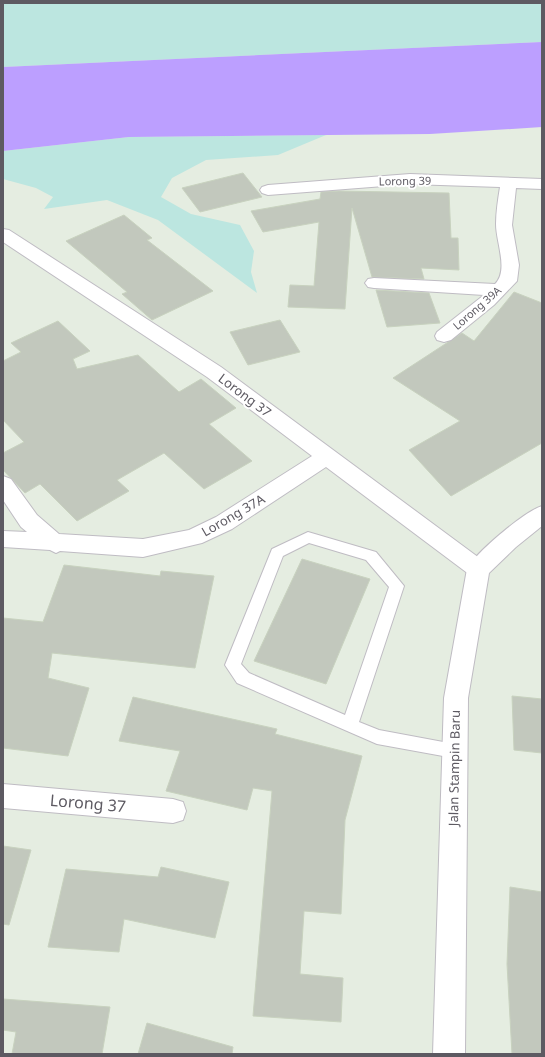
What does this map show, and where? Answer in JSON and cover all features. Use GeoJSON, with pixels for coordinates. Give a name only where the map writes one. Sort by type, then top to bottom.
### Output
{"type":"FeatureCollection","features":[{"type":"Feature","properties":{"kind":"street","name":"Lorong 39"},"geometry":{"type":"LineString","coordinates":[[268,190],[392,180],[542,184]]}},
{"type":"Feature","properties":{"kind":"street","name":"Lorong 39A"},"geometry":{"type":"LineString","coordinates":[[444,336],[488,301],[508,281],[510,265],[504,225],[508,183]]}},
{"type":"Feature","properties":{"kind":"street","name":"Lorong 37"},"geometry":{"type":"LineString","coordinates":[[3,234],[214,372],[478,569]]}},
{"type":"Feature","properties":{"kind":"street"},"geometry":{"type":"LineString","coordinates":[[374,282],[499,290]]}},
{"type":"Feature","properties":{"kind":"street","name":"Lorong 37A"},"geometry":{"type":"LineString","coordinates":[[3,539],[56,544],[143,548],[194,537],[224,523],[327,456]]}},
{"type":"Feature","properties":{"kind":"street"},"geometry":{"type":"LineString","coordinates":[[3,484],[29,521],[56,544]]}},
{"type":"Feature","properties":{"kind":"street"},"geometry":{"type":"LineString","coordinates":[[478,569],[508,541],[542,514]]}},
{"type":"Feature","properties":{"kind":"street","name":"Jalan Stampin Baru"},"geometry":{"type":"LineString","coordinates":[[449,1054],[456,698],[478,569]]}},
{"type":"Feature","properties":{"kind":"street","name":"Lorong 37"},"geometry":{"type":"LineString","coordinates":[[3,796],[173,811]]}},
{"type":"Feature","properties":{"kind":"lane"},"geometry":{"type":"LineString","coordinates":[[350,724],[397,586],[372,556],[308,537],[277,553],[233,665],[242,678],[377,737],[454,751]]}},
{"type":"Feature","properties":{"kind":"shaded area"},"geometry":{"type":"Polygon","coordinates":[[[3,3],[542,3],[542,42],[3,67],[3,3]]]}},
{"type":"Feature","properties":{"kind":"shaded area"},"geometry":{"type":"Polygon","coordinates":[[[542,42],[542,127],[430,134],[129,137],[3,151],[3,67],[542,42]]]}},
{"type":"Feature","properties":{"kind":"shaded area"},"geometry":{"type":"Polygon","coordinates":[[[326,135],[278,155],[206,160],[172,178],[161,197],[191,214],[240,225],[254,251],[251,272],[257,293],[158,220],[107,200],[44,209],[53,197],[36,188],[3,179],[3,151],[129,137],[326,135]]]}},
{"type":"Feature","properties":{"kind":"building"},"geometry":{"type":"Polygon","coordinates":[[[243,173],[262,197],[200,212],[182,188],[243,173]]]}},
{"type":"Feature","properties":{"kind":"building"},"geometry":{"type":"Polygon","coordinates":[[[321,192],[449,193],[451,238],[458,238],[459,270],[421,268],[424,279],[372,277],[352,208],[345,309],[288,307],[290,285],[314,286],[319,222],[263,232],[251,211],[320,199],[321,192]]]}},
{"type":"Feature","properties":{"kind":"building"},"geometry":{"type":"Polygon","coordinates":[[[124,215],[152,238],[147,240],[213,291],[152,320],[122,294],[127,292],[66,241],[124,215]]]}},
{"type":"Feature","properties":{"kind":"building"},"geometry":{"type":"Polygon","coordinates":[[[376,290],[429,293],[440,323],[387,327],[376,290]]]}},
{"type":"Feature","properties":{"kind":"building"},"geometry":{"type":"Polygon","coordinates":[[[514,292],[542,303],[542,443],[451,496],[409,450],[460,421],[393,378],[462,333],[474,341],[514,292]]]}},
{"type":"Feature","properties":{"kind":"building"},"geometry":{"type":"Polygon","coordinates":[[[280,320],[300,352],[248,365],[230,332],[280,320]]]}},
{"type":"Feature","properties":{"kind":"building"},"geometry":{"type":"Polygon","coordinates":[[[58,321],[90,351],[73,359],[77,369],[138,355],[179,392],[201,379],[236,408],[209,424],[252,461],[204,489],[164,453],[117,480],[129,491],[77,521],[40,484],[25,493],[3,470],[3,453],[24,442],[3,420],[3,361],[21,352],[11,343],[58,321]]]}},
{"type":"Feature","properties":{"kind":"building"},"geometry":{"type":"Polygon","coordinates":[[[302,559],[370,579],[326,684],[254,661],[302,559]]]}},
{"type":"Feature","properties":{"kind":"building"},"geometry":{"type":"Polygon","coordinates":[[[64,565],[160,576],[161,571],[214,576],[195,668],[52,653],[48,678],[89,688],[68,756],[3,748],[3,618],[43,622],[64,565]]]}},
{"type":"Feature","properties":{"kind":"building"},"geometry":{"type":"Polygon","coordinates":[[[512,696],[542,699],[542,753],[514,750],[512,696]]]}},
{"type":"Feature","properties":{"kind":"building"},"geometry":{"type":"Polygon","coordinates":[[[133,697],[277,729],[275,734],[362,756],[345,820],[341,914],[304,911],[300,974],[343,978],[341,1022],[253,1016],[272,791],[253,788],[247,810],[166,791],[180,751],[119,741],[133,697]]]}},
{"type":"Feature","properties":{"kind":"building"},"geometry":{"type":"Polygon","coordinates":[[[3,846],[31,850],[9,925],[3,924],[3,846]]]}},
{"type":"Feature","properties":{"kind":"building"},"geometry":{"type":"Polygon","coordinates":[[[161,867],[229,882],[215,938],[124,919],[119,952],[48,947],[66,869],[158,877],[161,867]]]}},
{"type":"Feature","properties":{"kind":"building"},"geometry":{"type":"Polygon","coordinates":[[[510,887],[542,892],[542,1054],[512,1054],[507,964],[510,887]]]}},
{"type":"Feature","properties":{"kind":"building"},"geometry":{"type":"Polygon","coordinates":[[[3,999],[110,1007],[102,1054],[12,1054],[16,1032],[3,1030],[3,999]]]}},
{"type":"Feature","properties":{"kind":"building"},"geometry":{"type":"Polygon","coordinates":[[[147,1023],[233,1047],[232,1054],[138,1054],[147,1023]]]}}]}
